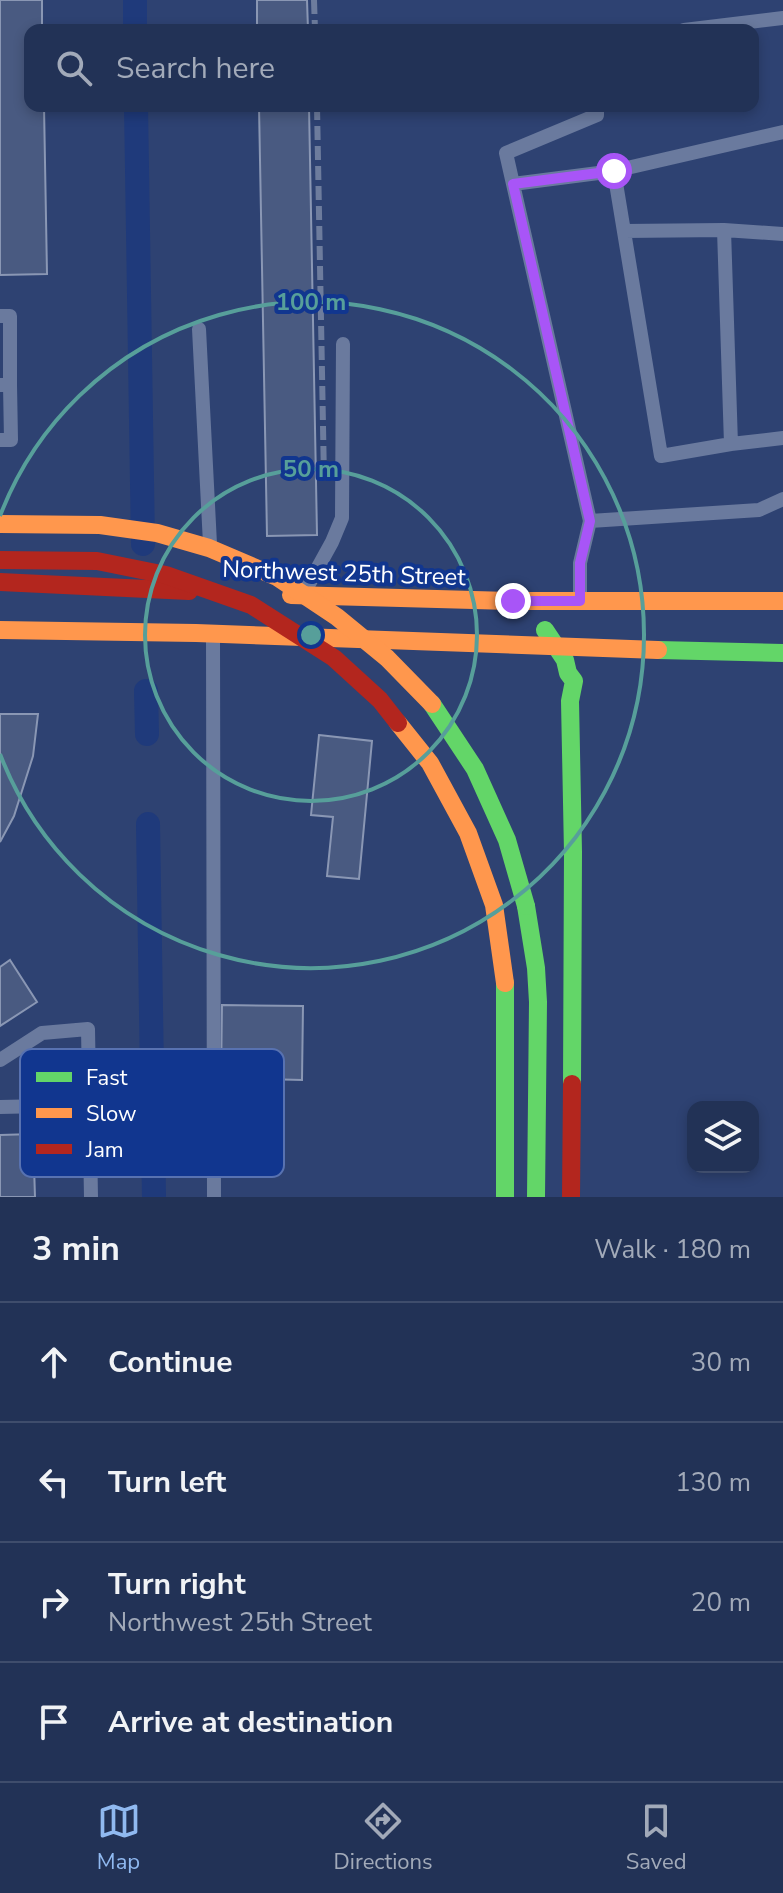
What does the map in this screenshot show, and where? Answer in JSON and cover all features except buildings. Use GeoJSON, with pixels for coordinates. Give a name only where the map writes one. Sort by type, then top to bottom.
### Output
{"type":"FeatureCollection","features":[{"type":"Feature","properties":{"kind":"main road"},"geometry":{"type":"LineString","coordinates":[[0,524],[100,525],[157,533],[209,548],[277,577],[337,617],[387,658],[433,705],[475,769],[507,840],[526,906],[538,994],[536,1197]]}},
{"type":"Feature","properties":{"kind":"main road"},"geometry":{"type":"LineString","coordinates":[[0,560],[97,561],[166,575],[251,605],[334,658],[380,700],[430,763],[468,833],[494,905],[505,983],[505,1197]]}},
{"type":"Feature","properties":{"kind":"main road","name":"Northwest 25th Street"},"geometry":{"type":"LineString","coordinates":[[0,582],[211,578],[302,595],[513,601],[783,601]]}},
{"type":"Feature","properties":{"kind":"main road"},"geometry":{"type":"LineString","coordinates":[[513,601],[547,631],[565,660],[568,673],[584,674]]}},
{"type":"Feature","properties":{"kind":"main road"},"geometry":{"type":"LineString","coordinates":[[0,630],[783,653]]}},
{"type":"Feature","properties":{"kind":"main road"},"geometry":{"type":"LineString","coordinates":[[571,1197],[573,852],[570,701],[584,674],[611,649]]}},
{"type":"Feature","properties":{"kind":"lane"},"geometry":{"type":"LineString","coordinates":[[734,24],[783,18]]}},
{"type":"Feature","properties":{"kind":"lane"},"geometry":{"type":"LineString","coordinates":[[580,601],[580,563],[590,521],[506,153],[597,115],[597,112]]}},
{"type":"Feature","properties":{"kind":"lane"},"geometry":{"type":"LineString","coordinates":[[513,184],[614,171],[783,132]]}},
{"type":"Feature","properties":{"kind":"lane"},"geometry":{"type":"LineString","coordinates":[[614,171],[661,456],[783,438]]}},
{"type":"Feature","properties":{"kind":"lane"},"geometry":{"type":"LineString","coordinates":[[624,231],[724,230],[783,234]]}},
{"type":"Feature","properties":{"kind":"lane"},"geometry":{"type":"LineString","coordinates":[[724,230],[731,444]]}},
{"type":"Feature","properties":{"kind":"lane"},"geometry":{"type":"LineString","coordinates":[[0,316],[10,316],[5,385],[11,440],[0,440]]}},
{"type":"Feature","properties":{"kind":"lane"},"geometry":{"type":"LineString","coordinates":[[199,329],[211,578]]}},
{"type":"Feature","properties":{"kind":"lane"},"geometry":{"type":"LineString","coordinates":[[302,595],[342,518],[343,344]]}},
{"type":"Feature","properties":{"kind":"lane"},"geometry":{"type":"LineString","coordinates":[[590,521],[759,510],[783,499]]}},
{"type":"Feature","properties":{"kind":"lane"},"geometry":{"type":"LineString","coordinates":[[213,634],[214,1049]]}},
{"type":"Feature","properties":{"kind":"lane"},"geometry":{"type":"LineString","coordinates":[[0,1060],[42,1033],[88,1029],[88,1049]]}},
{"type":"Feature","properties":{"kind":"lane"},"geometry":{"type":"LineString","coordinates":[[0,1107],[20,1107]]}},
{"type":"Feature","properties":{"kind":"lane"},"geometry":{"type":"LineString","coordinates":[[91,1177],[91,1197]]}},
{"type":"Feature","properties":{"kind":"lane"},"geometry":{"type":"LineString","coordinates":[[214,1177],[214,1197]]}},
{"type":"Feature","properties":{"kind":"waterway"},"geometry":{"type":"LineString","coordinates":[[135,0],[135,24]]}},
{"type":"Feature","properties":{"kind":"waterway"},"geometry":{"type":"LineString","coordinates":[[136,112],[143,544]]}},
{"type":"Feature","properties":{"kind":"waterway"},"geometry":{"type":"LineString","coordinates":[[146,691],[147,734]]}},
{"type":"Feature","properties":{"kind":"waterway"},"geometry":{"type":"LineString","coordinates":[[148,824],[152,1049]]}},
{"type":"Feature","properties":{"kind":"waterway"},"geometry":{"type":"LineString","coordinates":[[154,1177],[154,1197]]}},
{"type":"Feature","properties":{"kind":"railway"},"geometry":{"type":"LineString","coordinates":[[314,0],[315,24]]}},
{"type":"Feature","properties":{"kind":"railway"},"geometry":{"type":"LineString","coordinates":[[317,112],[324,479]]}},
{"type":"Feature","properties":{"kind":"traffic: fast"},"geometry":{"type":"LineString","coordinates":[[545,630],[565,660],[574,681],[570,701],[572,1084]]}},
{"type":"Feature","properties":{"kind":"traffic: fast"},"geometry":{"type":"LineString","coordinates":[[658,650],[783,653]]}},
{"type":"Feature","properties":{"kind":"traffic: fast"},"geometry":{"type":"LineString","coordinates":[[432,704],[475,769],[507,840],[526,906]]}},
{"type":"Feature","properties":{"kind":"traffic: fast"},"geometry":{"type":"LineString","coordinates":[[526,906],[538,1002],[536,1197]]}},
{"type":"Feature","properties":{"kind":"traffic: fast"},"geometry":{"type":"LineString","coordinates":[[505,983],[505,1197]]}},
{"type":"Feature","properties":{"kind":"traffic: slow"},"geometry":{"type":"LineString","coordinates":[[0,524],[100,525],[157,533],[209,548],[277,577],[337,617],[387,658],[432,704]]}},
{"type":"Feature","properties":{"kind":"traffic: slow"},"geometry":{"type":"LineString","coordinates":[[291,595],[513,601],[783,601]]}},
{"type":"Feature","properties":{"kind":"traffic: slow"},"geometry":{"type":"LineString","coordinates":[[0,630],[196,633],[658,650]]}},
{"type":"Feature","properties":{"kind":"traffic: slow"},"geometry":{"type":"LineString","coordinates":[[398,723],[430,763],[468,833],[494,905],[505,983]]}},
{"type":"Feature","properties":{"kind":"traffic: jam"},"geometry":{"type":"LineString","coordinates":[[0,560],[97,561],[166,575],[251,605],[334,658],[380,700],[398,723]]}},
{"type":"Feature","properties":{"kind":"traffic: jam"},"geometry":{"type":"LineString","coordinates":[[0,582],[189,591]]}},
{"type":"Feature","properties":{"kind":"traffic: jam"},"geometry":{"type":"LineString","coordinates":[[571,1197],[572,1084]]}},
{"type":"Feature","properties":{"kind":"route"},"geometry":{"type":"LineString","coordinates":[[513,601],[580,601],[580,563],[590,521],[513,184],[614,171]]}}]}
